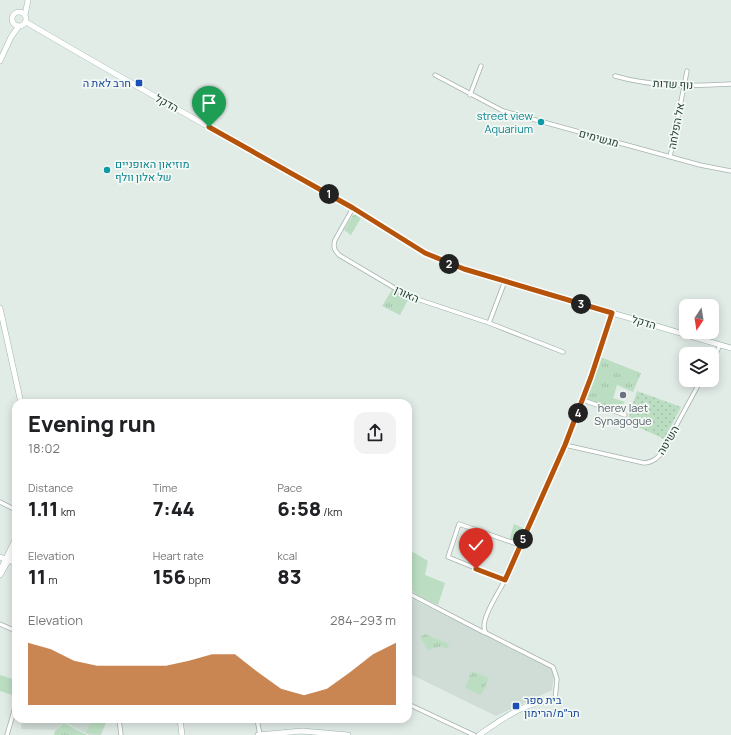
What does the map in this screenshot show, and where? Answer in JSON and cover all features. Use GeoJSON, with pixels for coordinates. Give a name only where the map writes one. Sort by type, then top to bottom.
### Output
{"type":"FeatureCollection","features":[{"type":"Feature","properties":{"kind":"street"},"geometry":{"type":"LineString","coordinates":[[0,61],[17,24],[13,15],[19,12],[28,1]]}},
{"type":"Feature","properties":{"kind":"street"},"geometry":{"type":"LineString","coordinates":[[17,24],[26,22],[25,15],[28,1]]}},
{"type":"Feature","properties":{"kind":"street"},"geometry":{"type":"LineString","coordinates":[[19,12],[25,15]]}},
{"type":"Feature","properties":{"kind":"street","name":"הדקל"},"geometry":{"type":"LineString","coordinates":[[26,22],[117,76],[353,208],[425,253],[452,265],[731,348]]}},
{"type":"Feature","properties":{"kind":"street"},"geometry":{"type":"LineString","coordinates":[[470,95],[481,66]]}},
{"type":"Feature","properties":{"kind":"street","name":"אל הפלחה"},"geometry":{"type":"LineString","coordinates":[[670,157],[687,71]]}},
{"type":"Feature","properties":{"kind":"street","name":"מגשימים"},"geometry":{"type":"LineString","coordinates":[[435,75],[491,106],[520,117],[670,157],[731,171]]}},
{"type":"Feature","properties":{"kind":"street","name":"נוף שדות"},"geometry":{"type":"LineString","coordinates":[[615,76],[646,83],[684,86],[731,84]]}},
{"type":"Feature","properties":{"kind":"street","name":"האורן"},"geometry":{"type":"LineString","coordinates":[[353,208],[333,246],[339,255],[408,296],[489,323]]}},
{"type":"Feature","properties":{"kind":"street"},"geometry":{"type":"LineString","coordinates":[[505,281],[489,323],[563,352]]}},
{"type":"Feature","properties":{"kind":"street"},"geometry":{"type":"LineString","coordinates":[[0,308],[20,399]]}},
{"type":"Feature","properties":{"kind":"street"},"geometry":{"type":"LineString","coordinates":[[486,633],[483,628],[484,621],[505,580],[565,445],[583,400],[612,313]]}},
{"type":"Feature","properties":{"kind":"street","name":"השיטה"},"geometry":{"type":"LineString","coordinates":[[565,445],[644,463],[651,462],[658,458],[664,450],[697,387]]}},
{"type":"Feature","properties":{"kind":"street"},"geometry":{"type":"LineString","coordinates":[[583,400],[625,415]]}},
{"type":"Feature","properties":{"kind":"street"},"geometry":{"type":"LineString","coordinates":[[0,502],[12,508]]}},
{"type":"Feature","properties":{"kind":"street"},"geometry":{"type":"LineString","coordinates":[[505,580],[448,557],[459,524],[520,545]]}},
{"type":"Feature","properties":{"kind":"street"},"geometry":{"type":"LineString","coordinates":[[0,571],[12,546]]}},
{"type":"Feature","properties":{"kind":"street"},"geometry":{"type":"LineString","coordinates":[[0,575],[5,559],[12,551]]}},
{"type":"Feature","properties":{"kind":"street"},"geometry":{"type":"LineString","coordinates":[[412,595],[553,667],[557,679],[555,700],[539,702],[519,710],[479,735]]}},
{"type":"Feature","properties":{"kind":"street"},"geometry":{"type":"LineString","coordinates":[[0,624],[12,629]]}},
{"type":"Feature","properties":{"kind":"street"},"geometry":{"type":"LineString","coordinates":[[412,706],[474,735]]}},
{"type":"Feature","properties":{"kind":"street"},"geometry":{"type":"LineString","coordinates":[[7,735],[12,718]]}},
{"type":"Feature","properties":{"kind":"street"},"geometry":{"type":"LineString","coordinates":[[119,723],[121,735]]}},
{"type":"Feature","properties":{"kind":"street"},"geometry":{"type":"LineString","coordinates":[[180,723],[182,735]]}},
{"type":"Feature","properties":{"kind":"street"},"geometry":{"type":"LineString","coordinates":[[258,723],[259,735],[302,730],[348,735]]}},
{"type":"Feature","properties":{"kind":"shaded area"},"geometry":{"type":"Polygon","coordinates":[[[412,599],[550,667],[554,674],[552,690],[496,716],[412,675],[412,599]]]}},
{"type":"Feature","properties":{"kind":"shaded area"},"geometry":{"type":"Polygon","coordinates":[[[22,723],[63,723],[56,730],[21,729],[22,723]]]}},
{"type":"Feature","properties":{"kind":"shaded area"},"geometry":{"type":"Polygon","coordinates":[[[66,723],[106,723],[101,735],[89,735],[66,723]]]}},
{"type":"Feature","properties":{"kind":"green space"},"geometry":{"type":"Polygon","coordinates":[[[353,215],[361,218],[351,235],[344,230],[353,215]]]}},
{"type":"Feature","properties":{"kind":"green space"},"geometry":{"type":"Polygon","coordinates":[[[393,288],[410,296],[400,315],[382,306],[393,288]]]}},
{"type":"Feature","properties":{"kind":"green space"},"geometry":{"type":"Polygon","coordinates":[[[598,356],[641,373],[633,392],[617,385],[613,398],[625,402],[615,411],[583,400],[598,356]]]}},
{"type":"Feature","properties":{"kind":"green space"},"geometry":{"type":"Polygon","coordinates":[[[637,391],[681,407],[664,439],[627,422],[637,391]]]}},
{"type":"Feature","properties":{"kind":"green space"},"geometry":{"type":"Polygon","coordinates":[[[514,524],[527,530],[520,545],[509,541],[514,524]]]}},
{"type":"Feature","properties":{"kind":"green space"},"geometry":{"type":"Polygon","coordinates":[[[412,551],[428,561],[425,575],[445,583],[438,605],[417,595],[412,591],[412,551]]]}},
{"type":"Feature","properties":{"kind":"green space"},"geometry":{"type":"Polygon","coordinates":[[[425,634],[449,644],[449,646],[446,649],[442,646],[428,650],[420,637],[425,634]]]}},
{"type":"Feature","properties":{"kind":"green space"},"geometry":{"type":"Polygon","coordinates":[[[472,671],[489,678],[481,695],[465,688],[472,671]]]}},
{"type":"Feature","properties":{"kind":"green space"},"geometry":{"type":"Polygon","coordinates":[[[0,675],[12,679],[12,695],[0,691],[0,675]]]}},
{"type":"Feature","properties":{"kind":"green space"},"geometry":{"type":"Polygon","coordinates":[[[64,723],[87,735],[54,735],[55,731],[64,723]]]}},
{"type":"Feature","properties":{"kind":"green space"},"geometry":{"type":"Polygon","coordinates":[[[90,723],[105,723],[100,735],[86,733],[90,723]]]}},
{"type":"Feature","properties":{"kind":"place","name":"חרב לאת ה"},"geometry":{"type":"Point","coordinates":[139,83]}},
{"type":"Feature","properties":{"kind":"place","name":"street view Aquarium"},"geometry":{"type":"Point","coordinates":[541,122]}},
{"type":"Feature","properties":{"kind":"place","name":"מוזיאון האופניים של אלון וולף"},"geometry":{"type":"Point","coordinates":[107,170]}},
{"type":"Feature","properties":{"kind":"place","name":"herev laet Synagogue"},"geometry":{"type":"Point","coordinates":[623,395]}},
{"type":"Feature","properties":{"kind":"place","name":"בית ספר תר״מ/הרימון"},"geometry":{"type":"Point","coordinates":[516,706]}},
{"type":"Feature","properties":{"kind":"route"},"geometry":{"type":"LineString","coordinates":[[209,127],[353,208],[425,253],[464,269],[612,313],[591,377],[565,445],[505,580],[476,569]]}}]}
